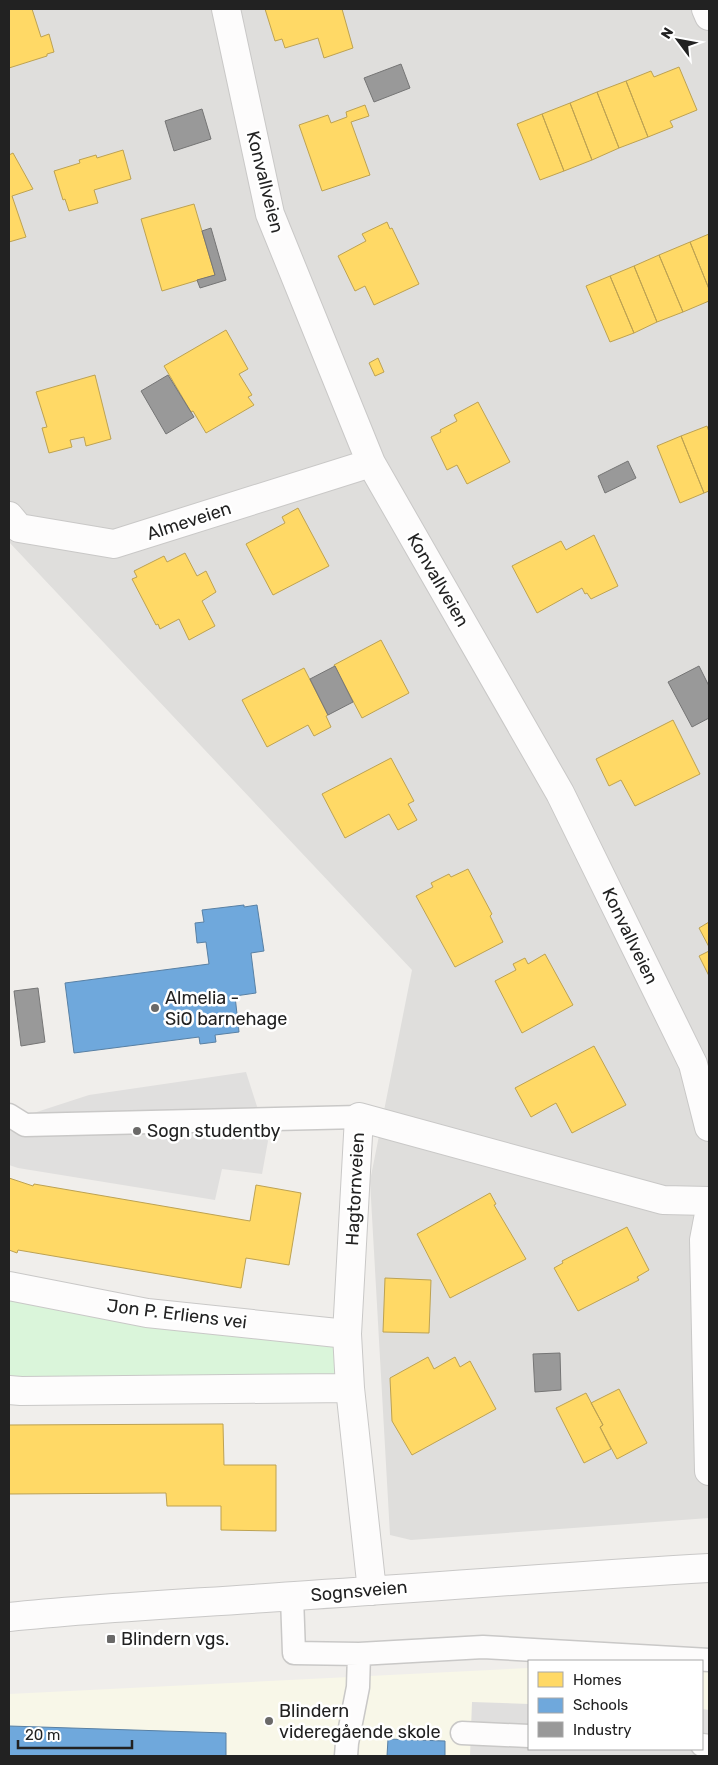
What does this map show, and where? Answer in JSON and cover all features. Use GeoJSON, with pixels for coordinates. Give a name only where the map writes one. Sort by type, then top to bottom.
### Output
{"type":"FeatureCollection","features":[{"type":"Feature","properties":{"kind":"street","name":"Konvallveien"},"geometry":{"type":"LineString","coordinates":[[226,9],[270,214],[370,463],[560,792],[693,1064],[709,1128]]}},
{"type":"Feature","properties":{"kind":"street"},"geometry":{"type":"LineString","coordinates":[[706,9],[709,16]]}},
{"type":"Feature","properties":{"kind":"street","name":"Almeveien"},"geometry":{"type":"LineString","coordinates":[[9,516],[19,528],[114,544],[370,463]]}},
{"type":"Feature","properties":{"kind":"street","name":"Hagtornveien"},"geometry":{"type":"LineString","coordinates":[[372,1591],[350,1388],[347,1334],[359,1117],[663,1200],[709,1201]]}},
{"type":"Feature","properties":{"kind":"street"},"geometry":{"type":"LineString","coordinates":[[709,1214],[704,1240],[709,1472]]}},
{"type":"Feature","properties":{"kind":"street","name":"Jon P. Erliens vei"},"geometry":{"type":"LineString","coordinates":[[9,1286],[147,1313],[347,1334]]}},
{"type":"Feature","properties":{"kind":"street"},"geometry":{"type":"LineString","coordinates":[[9,1390],[350,1388]]}},
{"type":"Feature","properties":{"kind":"street","name":"Sognsveien"},"geometry":{"type":"LineString","coordinates":[[9,1617],[154,1604],[292,1597],[709,1568]]}},
{"type":"Feature","properties":{"kind":"lane"},"geometry":{"type":"LineString","coordinates":[[9,1115],[25,1126],[359,1117]]}},
{"type":"Feature","properties":{"kind":"lane"},"geometry":{"type":"LineString","coordinates":[[292,1597],[294,1653],[359,1654],[483,1647],[709,1660]]}},
{"type":"Feature","properties":{"kind":"lane"},"geometry":{"type":"LineString","coordinates":[[346,1756],[358,1686],[359,1654]]}},
{"type":"Feature","properties":{"kind":"lane"},"geometry":{"type":"LineString","coordinates":[[462,1733],[528,1736]]}},
{"type":"Feature","properties":{"kind":"shaded area"},"geometry":{"type":"Polygon","coordinates":[[[9,9],[709,9],[709,1518],[411,1540],[390,1535],[370,1181],[412,970],[9,542],[9,9]]]}},
{"type":"Feature","properties":{"kind":"shaded area","name":"Sogn studentby"},"geometry":{"type":"Polygon","coordinates":[[[246,1072],[268,1141],[262,1174],[222,1169],[215,1200],[9,1165],[9,1121],[89,1095],[246,1072]]]}},
{"type":"Feature","properties":{"kind":"shaded area","name":"Blindern videregående skole"},"geometry":{"type":"Polygon","coordinates":[[[709,1660],[709,1756],[9,1756],[9,1694],[528,1668],[528,1750],[703,1750],[703,1661],[709,1660]]]}},
{"type":"Feature","properties":{"kind":"shaded area"},"geometry":{"type":"Polygon","coordinates":[[[472,1702],[528,1704],[528,1750],[703,1750],[703,1709],[709,1710],[709,1756],[470,1756],[472,1702]]]}},
{"type":"Feature","properties":{"kind":"green space"},"geometry":{"type":"Polygon","coordinates":[[[9,1286],[347,1334],[350,1388],[9,1390],[9,1286]]]}},
{"type":"Feature","properties":{"kind":"building: Homes"},"geometry":{"type":"Polygon","coordinates":[[[9,9],[32,9],[41,37],[49,34],[54,52],[9,68],[9,9]]]}},
{"type":"Feature","properties":{"kind":"building: Homes"},"geometry":{"type":"Polygon","coordinates":[[[265,9],[342,9],[353,48],[324,58],[318,38],[285,48],[282,39],[275,41],[265,9]]]}},
{"type":"Feature","properties":{"kind":"building: Homes"},"geometry":{"type":"Polygon","coordinates":[[[679,67],[697,110],[670,121],[673,127],[648,137],[626,81],[651,71],[654,77],[679,67]]]}},
{"type":"Feature","properties":{"kind":"building: Homes"},"geometry":{"type":"Polygon","coordinates":[[[626,81],[648,137],[619,148],[597,92],[626,81]]]}},
{"type":"Feature","properties":{"kind":"building: Homes"},"geometry":{"type":"Polygon","coordinates":[[[597,92],[619,148],[592,160],[570,103],[597,92]]]}},
{"type":"Feature","properties":{"kind":"building: Homes"},"geometry":{"type":"Polygon","coordinates":[[[570,103],[592,160],[564,171],[542,114],[570,103]]]}},
{"type":"Feature","properties":{"kind":"building: Homes"},"geometry":{"type":"Polygon","coordinates":[[[365,105],[369,116],[351,122],[370,175],[322,191],[299,125],[328,115],[331,123],[347,117],[346,112],[365,105]]]}},
{"type":"Feature","properties":{"kind":"building: Homes"},"geometry":{"type":"Polygon","coordinates":[[[542,114],[564,171],[540,180],[517,124],[542,114]]]}},
{"type":"Feature","properties":{"kind":"building: Homes"},"geometry":{"type":"Polygon","coordinates":[[[123,150],[131,179],[94,190],[98,203],[69,211],[65,199],[63,200],[54,171],[80,163],[79,160],[96,155],[97,158],[123,150]]]}},
{"type":"Feature","properties":{"kind":"building: Homes"},"geometry":{"type":"Polygon","coordinates":[[[13,153],[33,189],[12,196],[26,237],[9,242],[9,155],[13,153]]]}},
{"type":"Feature","properties":{"kind":"building: Homes"},"geometry":{"type":"Polygon","coordinates":[[[194,204],[215,275],[162,291],[141,219],[194,204]]]}},
{"type":"Feature","properties":{"kind":"building: Homes"},"geometry":{"type":"Polygon","coordinates":[[[387,222],[390,229],[392,228],[419,284],[374,305],[365,286],[355,291],[338,256],[366,241],[362,234],[387,222]]]}},
{"type":"Feature","properties":{"kind":"building: Homes"},"geometry":{"type":"Polygon","coordinates":[[[709,234],[709,289],[690,242],[709,234]]]}},
{"type":"Feature","properties":{"kind":"building: Homes"},"geometry":{"type":"Polygon","coordinates":[[[690,242],[709,289],[709,301],[683,312],[659,255],[690,242]]]}},
{"type":"Feature","properties":{"kind":"building: Homes"},"geometry":{"type":"Polygon","coordinates":[[[659,255],[683,312],[657,322],[634,266],[659,255]]]}},
{"type":"Feature","properties":{"kind":"building: Homes"},"geometry":{"type":"Polygon","coordinates":[[[634,266],[657,322],[634,333],[610,276],[634,266]]]}},
{"type":"Feature","properties":{"kind":"building: Homes"},"geometry":{"type":"Polygon","coordinates":[[[610,276],[634,333],[610,342],[586,286],[610,276]]]}},
{"type":"Feature","properties":{"kind":"building: Homes"},"geometry":{"type":"Polygon","coordinates":[[[226,330],[248,369],[239,374],[252,395],[248,397],[254,405],[206,433],[193,411],[191,412],[164,366],[226,330]]]}},
{"type":"Feature","properties":{"kind":"building: Homes"},"geometry":{"type":"Polygon","coordinates":[[[378,358],[384,372],[375,376],[369,363],[378,358]]]}},
{"type":"Feature","properties":{"kind":"building: Homes"},"geometry":{"type":"Polygon","coordinates":[[[95,375],[111,439],[86,446],[84,437],[70,440],[72,447],[49,453],[42,428],[47,427],[36,392],[95,375]]]}},
{"type":"Feature","properties":{"kind":"building: Homes"},"geometry":{"type":"Polygon","coordinates":[[[478,402],[510,462],[467,484],[457,465],[447,470],[431,437],[457,421],[454,415],[478,402]]]}},
{"type":"Feature","properties":{"kind":"building: Homes"},"geometry":{"type":"Polygon","coordinates":[[[707,426],[709,432],[709,491],[704,493],[681,436],[707,426]]]}},
{"type":"Feature","properties":{"kind":"building: Homes"},"geometry":{"type":"Polygon","coordinates":[[[681,436],[704,493],[680,503],[657,446],[681,436]]]}},
{"type":"Feature","properties":{"kind":"building: Homes"},"geometry":{"type":"Polygon","coordinates":[[[298,508],[329,566],[273,595],[246,544],[285,523],[282,517],[298,508]]]}},
{"type":"Feature","properties":{"kind":"building: Homes"},"geometry":{"type":"Polygon","coordinates":[[[594,535],[618,586],[591,599],[582,588],[537,613],[512,566],[561,541],[566,550],[594,535]]]}},
{"type":"Feature","properties":{"kind":"building: Homes"},"geometry":{"type":"Polygon","coordinates":[[[185,553],[197,576],[206,571],[216,592],[202,601],[215,626],[189,640],[179,619],[160,629],[158,624],[156,625],[132,579],[137,577],[134,571],[164,556],[167,562],[185,553]]]}},
{"type":"Feature","properties":{"kind":"building: Homes"},"geometry":{"type":"Polygon","coordinates":[[[381,640],[409,693],[362,718],[334,665],[381,640]]]}},
{"type":"Feature","properties":{"kind":"building: Homes"},"geometry":{"type":"Polygon","coordinates":[[[304,668],[328,715],[326,716],[331,727],[314,736],[308,725],[267,747],[242,700],[304,668]]]}},
{"type":"Feature","properties":{"kind":"building: Homes"},"geometry":{"type":"Polygon","coordinates":[[[673,720],[700,774],[635,806],[621,780],[609,786],[596,759],[673,720]]]}},
{"type":"Feature","properties":{"kind":"building: Homes"},"geometry":{"type":"Polygon","coordinates":[[[391,758],[414,801],[408,804],[417,820],[398,830],[389,814],[345,838],[322,794],[391,758]]]}},
{"type":"Feature","properties":{"kind":"building: Homes"},"geometry":{"type":"Polygon","coordinates":[[[468,869],[492,914],[490,916],[503,942],[455,967],[416,896],[433,887],[431,883],[449,874],[451,877],[468,869]]]}},
{"type":"Feature","properties":{"kind":"building: Homes"},"geometry":{"type":"Polygon","coordinates":[[[709,922],[709,947],[699,928],[709,922]]]}},
{"type":"Feature","properties":{"kind":"building: Homes"},"geometry":{"type":"Polygon","coordinates":[[[709,951],[709,976],[699,956],[709,951]]]}},
{"type":"Feature","properties":{"kind":"building: Homes"},"geometry":{"type":"Polygon","coordinates":[[[545,954],[573,1005],[522,1033],[495,981],[516,970],[513,964],[525,958],[528,964],[545,954]]]}},
{"type":"Feature","properties":{"kind":"building: Homes"},"geometry":{"type":"Polygon","coordinates":[[[594,1046],[626,1105],[572,1133],[556,1103],[531,1117],[515,1088],[594,1046]]]}},
{"type":"Feature","properties":{"kind":"building: Homes"},"geometry":{"type":"Polygon","coordinates":[[[9,1178],[33,1186],[34,1184],[250,1221],[256,1185],[301,1193],[289,1265],[246,1258],[241,1288],[18,1250],[17,1253],[9,1250],[9,1178]]]}},
{"type":"Feature","properties":{"kind":"building: Homes"},"geometry":{"type":"Polygon","coordinates":[[[490,1193],[496,1204],[494,1205],[526,1259],[450,1298],[417,1234],[490,1193]]]}},
{"type":"Feature","properties":{"kind":"building: Homes"},"geometry":{"type":"Polygon","coordinates":[[[627,1227],[649,1270],[637,1277],[639,1280],[578,1311],[554,1268],[563,1263],[562,1261],[627,1227]]]}},
{"type":"Feature","properties":{"kind":"building: Homes"},"geometry":{"type":"Polygon","coordinates":[[[385,1278],[431,1280],[429,1333],[383,1332],[385,1278]]]}},
{"type":"Feature","properties":{"kind":"building: Homes"},"geometry":{"type":"Polygon","coordinates":[[[428,1357],[434,1369],[455,1357],[460,1367],[470,1361],[496,1409],[412,1455],[392,1421],[390,1378],[428,1357]]]}},
{"type":"Feature","properties":{"kind":"building: Homes"},"geometry":{"type":"Polygon","coordinates":[[[619,1389],[647,1443],[617,1459],[600,1427],[603,1425],[591,1403],[619,1389]]]}},
{"type":"Feature","properties":{"kind":"building: Homes"},"geometry":{"type":"Polygon","coordinates":[[[586,1393],[603,1425],[600,1427],[611,1449],[584,1463],[556,1408],[586,1393]]]}},
{"type":"Feature","properties":{"kind":"building: Homes"},"geometry":{"type":"Polygon","coordinates":[[[223,1424],[224,1465],[276,1465],[276,1531],[221,1530],[221,1506],[167,1506],[166,1493],[9,1494],[9,1425],[223,1424]]]}},
{"type":"Feature","properties":{"kind":"building: Schools"},"geometry":{"type":"Polygon","coordinates":[[[244,905],[244,907],[257,905],[264,951],[251,953],[256,993],[235,996],[239,1032],[215,1035],[216,1042],[200,1044],[199,1037],[74,1053],[65,983],[209,964],[206,942],[197,943],[195,923],[204,922],[202,910],[244,905]]]}},
{"type":"Feature","properties":{"kind":"building: Schools"},"geometry":{"type":"Polygon","coordinates":[[[9,1726],[226,1733],[226,1756],[9,1756],[9,1726]]]}},
{"type":"Feature","properties":{"kind":"building: Schools"},"geometry":{"type":"Polygon","coordinates":[[[388,1739],[445,1741],[445,1756],[387,1756],[388,1739]]]}},
{"type":"Feature","properties":{"kind":"building: Industry"},"geometry":{"type":"Polygon","coordinates":[[[401,64],[410,88],[374,102],[364,78],[401,64]]]}},
{"type":"Feature","properties":{"kind":"building: Industry"},"geometry":{"type":"Polygon","coordinates":[[[202,109],[211,139],[174,151],[165,121],[202,109]]]}},
{"type":"Feature","properties":{"kind":"building: Industry"},"geometry":{"type":"Polygon","coordinates":[[[211,228],[226,280],[200,288],[197,280],[215,275],[202,231],[211,228]]]}},
{"type":"Feature","properties":{"kind":"building: Industry"},"geometry":{"type":"Polygon","coordinates":[[[168,375],[194,417],[166,434],[141,391],[168,375]]]}},
{"type":"Feature","properties":{"kind":"building: Industry"},"geometry":{"type":"Polygon","coordinates":[[[628,461],[636,478],[605,493],[598,476],[628,461]]]}},
{"type":"Feature","properties":{"kind":"building: Industry"},"geometry":{"type":"Polygon","coordinates":[[[335,666],[353,702],[328,715],[310,679],[335,666]]]}},
{"type":"Feature","properties":{"kind":"building: Industry"},"geometry":{"type":"Polygon","coordinates":[[[699,666],[709,686],[709,718],[692,727],[668,682],[699,666]]]}},
{"type":"Feature","properties":{"kind":"building: Industry"},"geometry":{"type":"Polygon","coordinates":[[[38,988],[45,1042],[21,1046],[14,991],[38,988]]]}},
{"type":"Feature","properties":{"kind":"building: Industry"},"geometry":{"type":"Polygon","coordinates":[[[560,1353],[561,1390],[535,1392],[533,1354],[560,1353]]]}},
{"type":"Feature","properties":{"kind":"place","name":"Almelia - SiO barnehage"},"geometry":{"type":"Point","coordinates":[155,1008]}},
{"type":"Feature","properties":{"kind":"place","name":"Sogn studentby"},"geometry":{"type":"Point","coordinates":[137,1131]}},
{"type":"Feature","properties":{"kind":"place","name":"Blindern vgs."},"geometry":{"type":"Point","coordinates":[111,1639]}},
{"type":"Feature","properties":{"kind":"place","name":"Blindern videregående skole"},"geometry":{"type":"Point","coordinates":[269,1721]}}]}
